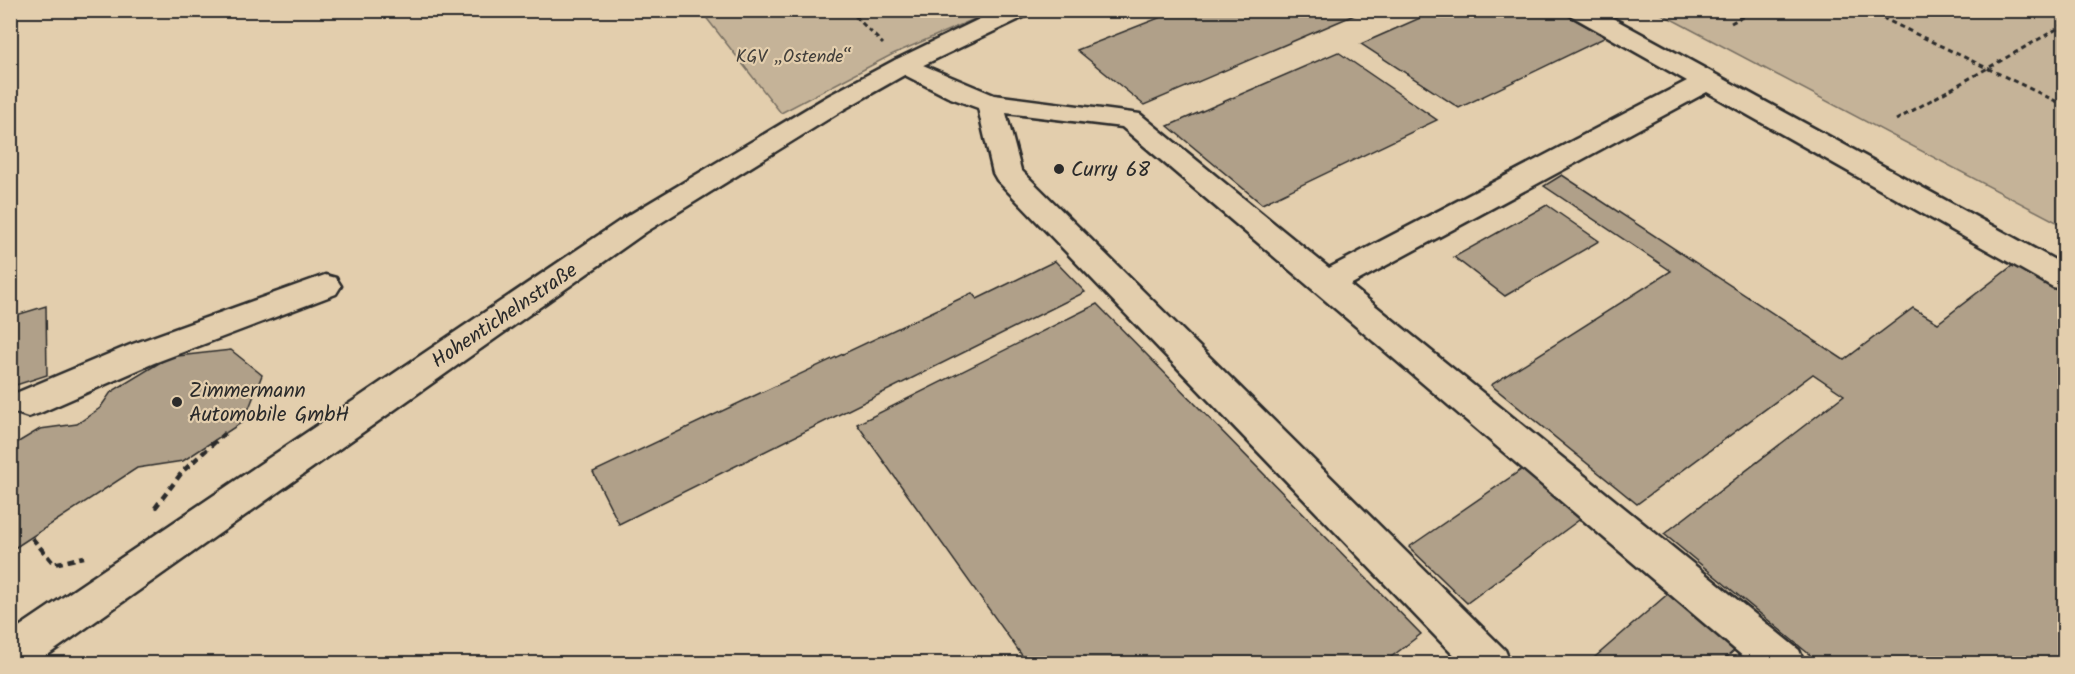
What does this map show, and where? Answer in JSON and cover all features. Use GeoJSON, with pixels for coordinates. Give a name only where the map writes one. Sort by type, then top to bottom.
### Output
{"type":"FeatureCollection","features":[{"type":"Feature","properties":{"kind":"main road","name":"Hohentichelnstraße"},"geometry":{"type":"LineString","coordinates":[[10,657],[113,588],[635,225],[765,144],[904,65],[1019,10]]}},
{"type":"Feature","properties":{"kind":"main road"},"geometry":{"type":"LineString","coordinates":[[1579,10],[2064,279]]}},
{"type":"Feature","properties":{"kind":"main road"},"geometry":{"type":"LineString","coordinates":[[904,65],[957,91],[990,103],[1130,120],[1784,663]]}},
{"type":"Feature","properties":{"kind":"main road"},"geometry":{"type":"LineString","coordinates":[[1328,283],[1707,81]]}},
{"type":"Feature","properties":{"kind":"main road"},"geometry":{"type":"LineString","coordinates":[[990,103],[1007,173],[1490,663]]}},
{"type":"Feature","properties":{"kind":"main road"},"geometry":{"type":"LineString","coordinates":[[28,403],[142,354],[325,286]]}},
{"type":"Feature","properties":{"kind":"path"},"geometry":{"type":"LineString","coordinates":[[849,10],[904,65]]}},
{"type":"Feature","properties":{"kind":"path"},"geometry":{"type":"LineString","coordinates":[[1731,23],[1756,10]]}},
{"type":"Feature","properties":{"kind":"path"},"geometry":{"type":"LineString","coordinates":[[1866,10],[2064,105]]}},
{"type":"Feature","properties":{"kind":"path"},"geometry":{"type":"LineString","coordinates":[[1896,120],[2064,25]]}},
{"type":"Feature","properties":{"kind":"path"},"geometry":{"type":"LineString","coordinates":[[152,510],[161,502],[183,471],[225,433]]}},
{"type":"Feature","properties":{"kind":"path"},"geometry":{"type":"LineString","coordinates":[[32,538],[54,564],[97,554],[113,588]]}},
{"type":"Feature","properties":{"kind":"green space","name":"KGV „Ostende“"},"geometry":{"type":"Polygon","coordinates":[[[701,11],[993,11],[893,54],[781,113],[701,11]]]}},
{"type":"Feature","properties":{"kind":"green space"},"geometry":{"type":"Polygon","coordinates":[[[1656,11],[2064,11],[2064,226],[1656,11]]]}},
{"type":"Feature","properties":{"kind":"building"},"geometry":{"type":"Polygon","coordinates":[[[1179,10],[1366,10],[1144,105],[1077,50],[1179,10]]]}},
{"type":"Feature","properties":{"kind":"building"},"geometry":{"type":"Polygon","coordinates":[[[1438,10],[1558,10],[1606,37],[1459,108],[1361,44],[1438,10]]]}},
{"type":"Feature","properties":{"kind":"building"},"geometry":{"type":"Polygon","coordinates":[[[1338,52],[1437,120],[1262,204],[1168,126],[1338,52]]]}},
{"type":"Feature","properties":{"kind":"building"},"geometry":{"type":"Polygon","coordinates":[[[1562,175],[1844,360],[1913,308],[1938,323],[2016,263],[2064,291],[2064,664],[1821,664],[1664,534],[1844,395],[1813,374],[1637,504],[1491,385],[1671,271],[1544,186],[1562,175]]]}},
{"type":"Feature","properties":{"kind":"building"},"geometry":{"type":"Polygon","coordinates":[[[1547,205],[1599,241],[1505,296],[1454,257],[1547,205]]]}},
{"type":"Feature","properties":{"kind":"building"},"geometry":{"type":"Polygon","coordinates":[[[1055,261],[1085,292],[619,524],[593,472],[972,293],[977,299],[1055,261]]]}},
{"type":"Feature","properties":{"kind":"building"},"geometry":{"type":"Polygon","coordinates":[[[1097,304],[1421,634],[1382,664],[1028,664],[857,424],[1097,304]]]}},
{"type":"Feature","properties":{"kind":"building"},"geometry":{"type":"Polygon","coordinates":[[[46,306],[47,375],[10,387],[10,317],[46,306]]]}},
{"type":"Feature","properties":{"kind":"building"},"geometry":{"type":"Polygon","coordinates":[[[231,350],[262,375],[244,421],[183,461],[137,468],[10,551],[10,447],[40,429],[77,424],[100,408],[111,392],[169,357],[231,350]]]}},
{"type":"Feature","properties":{"kind":"building"},"geometry":{"type":"Polygon","coordinates":[[[1524,468],[1583,517],[1467,603],[1409,547],[1524,468]]]}},
{"type":"Feature","properties":{"kind":"building"},"geometry":{"type":"Polygon","coordinates":[[[1670,592],[1737,648],[1719,664],[1587,664],[1670,592]]]}},
{"type":"Feature","properties":{"kind":"place","name":"Curry 68"},"geometry":{"type":"Point","coordinates":[1059,169]}},
{"type":"Feature","properties":{"kind":"place","name":"Zimmermann Automobile GmbH"},"geometry":{"type":"Point","coordinates":[177,402]}}]}
